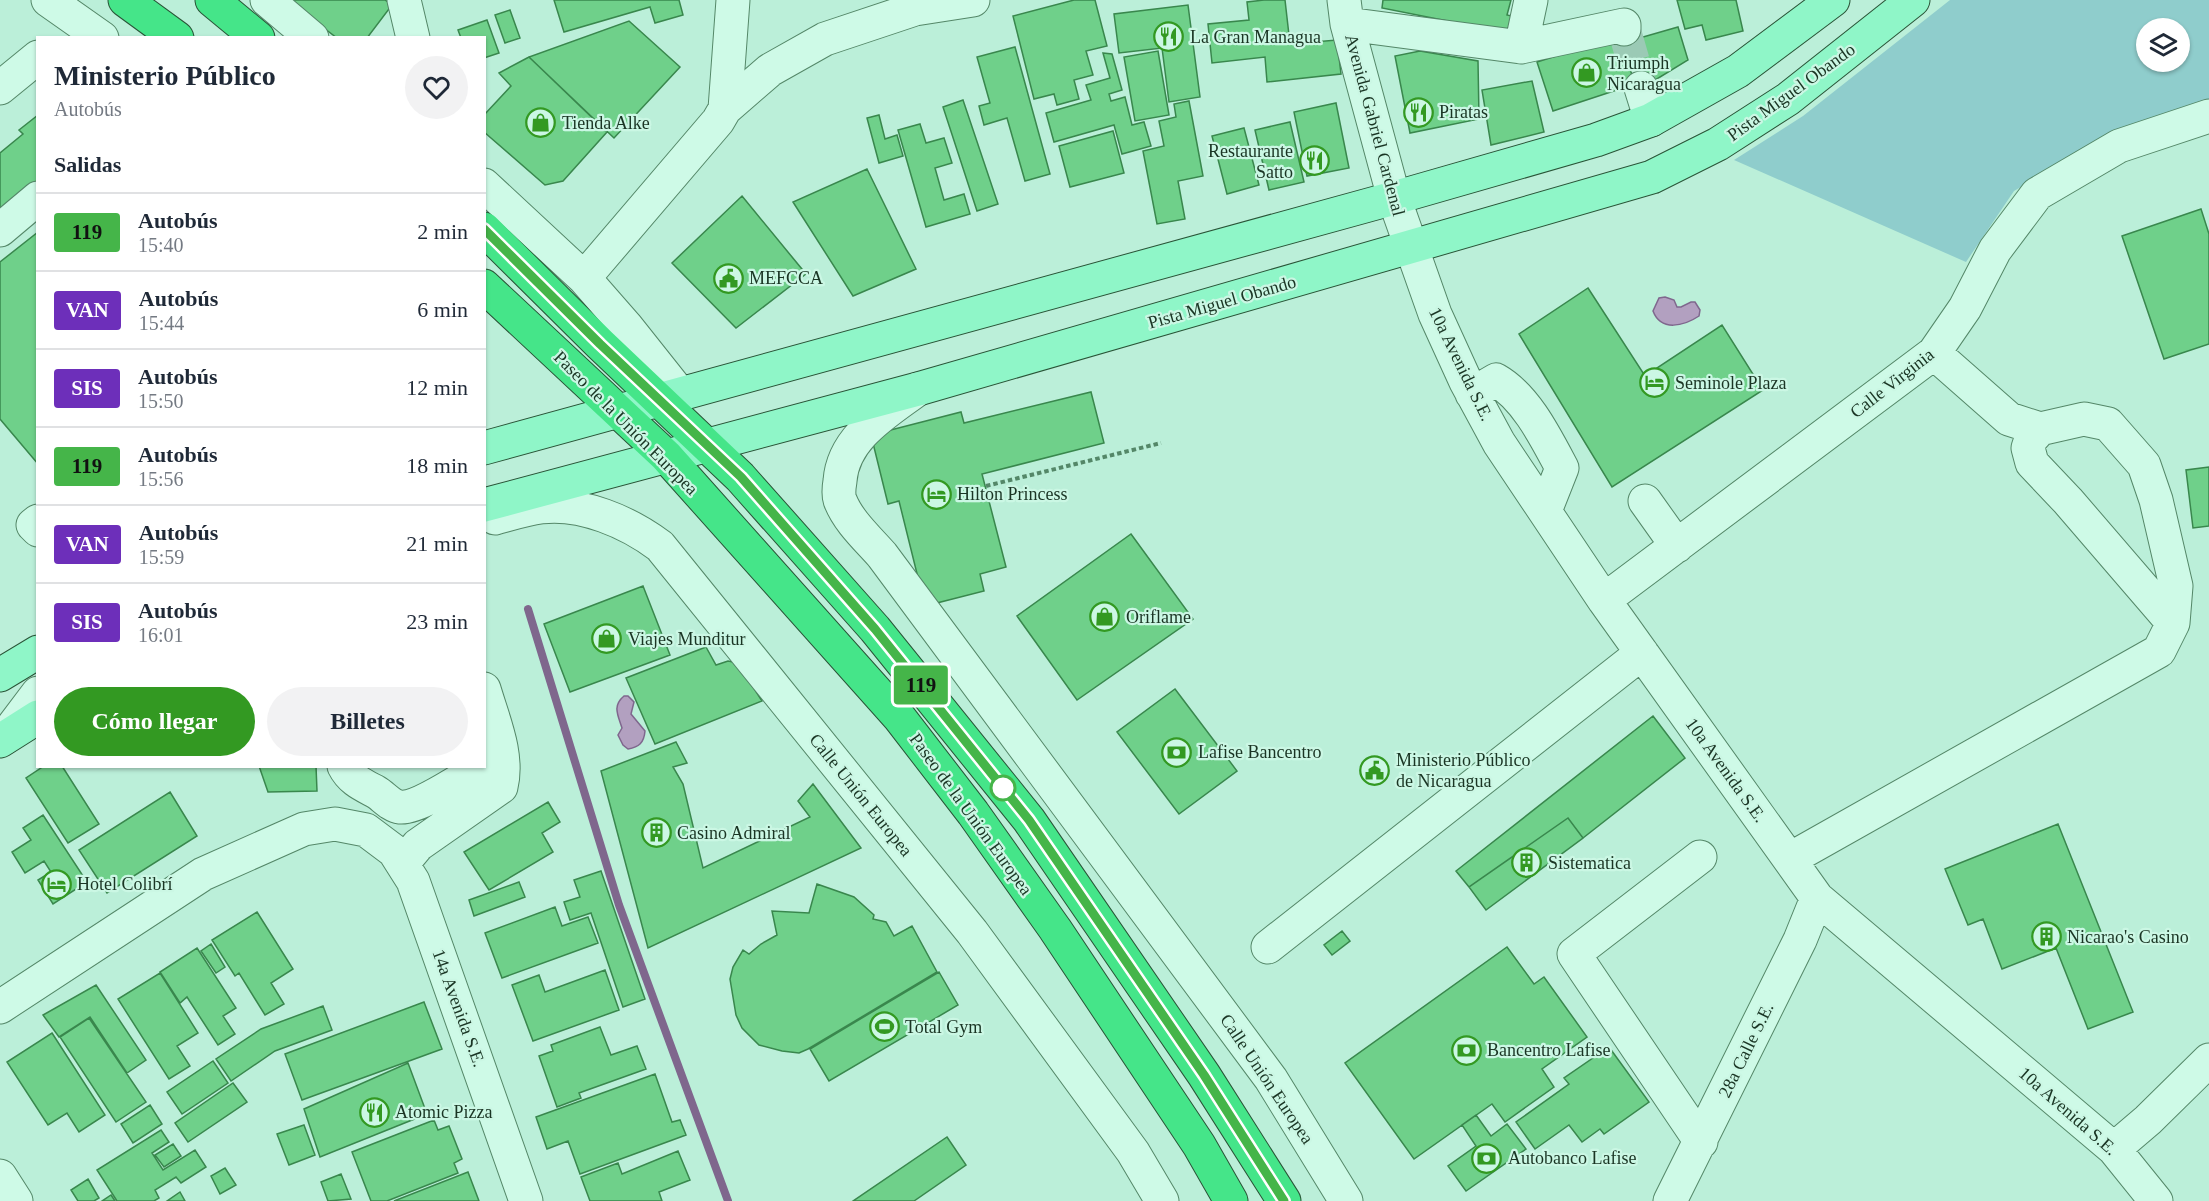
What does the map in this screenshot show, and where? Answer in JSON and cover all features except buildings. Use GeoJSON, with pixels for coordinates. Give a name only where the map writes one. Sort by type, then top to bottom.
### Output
{"type":"FeatureCollection","features":[{"type":"Feature","properties":{"kind":"highway"},"geometry":{"type":"LineString","coordinates":[[106,0],[144,36]]}},
{"type":"Feature","properties":{"kind":"highway"},"geometry":{"type":"LineString","coordinates":[[125,0],[174,36]]}},
{"type":"Feature","properties":{"kind":"highway"},"geometry":{"type":"LineString","coordinates":[[212,0],[256,36]]}},
{"type":"Feature","properties":{"kind":"highway","name":"Paseo de la Unión Europea"},"geometry":{"type":"LineString","coordinates":[[486,231],[670,398],[709,446],[741,477],[875,629],[1029,820],[1204,1075],[1284,1201]]}},
{"type":"Feature","properties":{"kind":"highway","name":"Paseo de la Unión Europea"},"geometry":{"type":"LineString","coordinates":[[486,288],[666,456],[899,717],[966,804],[1055,929],[1199,1145],[1230,1197]]}},
{"type":"Feature","properties":{"kind":"main road"},"geometry":{"type":"LineString","coordinates":[[486,447],[1576,146],[1651,120],[1738,71],[1833,0]]}},
{"type":"Feature","properties":{"kind":"main road","name":"Pista Miguel Obando"},"geometry":{"type":"LineString","coordinates":[[486,504],[918,389],[1410,249],[1652,177],[1718,144],[1788,99],[1913,0]]}},
{"type":"Feature","properties":{"kind":"main road"},"geometry":{"type":"LineString","coordinates":[[0,675],[36,653]]}},
{"type":"Feature","properties":{"kind":"main road"},"geometry":{"type":"LineString","coordinates":[[2,740],[36,718]]}},
{"type":"Feature","properties":{"kind":"street"},"geometry":{"type":"LineString","coordinates":[[48,0],[83,33]]}},
{"type":"Feature","properties":{"kind":"street"},"geometry":{"type":"LineString","coordinates":[[267,0],[310,36]]}},
{"type":"Feature","properties":{"kind":"street"},"geometry":{"type":"LineString","coordinates":[[404,0],[413,36]]}},
{"type":"Feature","properties":{"kind":"street"},"geometry":{"type":"LineString","coordinates":[[725,109],[733,0]]}},
{"type":"Feature","properties":{"kind":"street"},"geometry":{"type":"LineString","coordinates":[[584,278],[718,121],[725,109],[770,70],[825,39],[901,4],[973,0]]}},
{"type":"Feature","properties":{"kind":"street"},"geometry":{"type":"LineString","coordinates":[[1521,47],[1531,0]]}},
{"type":"Feature","properties":{"kind":"street"},"geometry":{"type":"LineString","coordinates":[[1346,12],[1521,47],[1624,26],[1624,29]]}},
{"type":"Feature","properties":{"kind":"street","name":"Avenida Gabriel Cardenal"},"geometry":{"type":"LineString","coordinates":[[1346,12],[1394,198],[1410,249]]}},
{"type":"Feature","properties":{"kind":"street"},"geometry":{"type":"LineString","coordinates":[[0,88],[36,59]]}},
{"type":"Feature","properties":{"kind":"street"},"geometry":{"type":"LineString","coordinates":[[1641,88],[1651,120]]}},
{"type":"Feature","properties":{"kind":"street","name":"Calle Virginia"},"geometry":{"type":"LineString","coordinates":[[1604,600],[1934,353],[1965,308],[1995,250],[2037,194],[2119,146],[2209,116]]}},
{"type":"Feature","properties":{"kind":"street"},"geometry":{"type":"LineString","coordinates":[[486,187],[584,278],[626,326],[670,398]]}},
{"type":"Feature","properties":{"kind":"street"},"geometry":{"type":"LineString","coordinates":[[0,230],[36,200]]}},
{"type":"Feature","properties":{"kind":"street","name":"10a Avenida S.E."},"geometry":{"type":"LineString","coordinates":[[1410,249],[1444,301],[1472,394],[1499,443],[1604,600],[1817,898],[2114,1149],[2156,1201]]}},
{"type":"Feature","properties":{"kind":"street"},"geometry":{"type":"LineString","coordinates":[[1790,860],[2159,651],[2173,623],[2176,586],[2156,500],[2144,465],[2108,424],[2084,419],[2040,429],[2009,419],[1934,353]]}},
{"type":"Feature","properties":{"kind":"street","name":"Calle Unión Europea"},"geometry":{"type":"LineString","coordinates":[[918,389],[864,430],[847,455],[841,467],[839,497],[844,507],[1271,1079],[1346,1201]]}},
{"type":"Feature","properties":{"kind":"street"},"geometry":{"type":"LineString","coordinates":[[2040,429],[2031,439],[2028,448],[2032,463],[2068,501],[2173,623]]}},
{"type":"Feature","properties":{"kind":"street"},"geometry":{"type":"LineString","coordinates":[[1646,501],[1677,546]]}},
{"type":"Feature","properties":{"kind":"street","name":"Calle Unión Europea"},"geometry":{"type":"LineString","coordinates":[[486,520],[541,507],[566,507],[621,522],[643,533],[660,546],[972,932],[1133,1152],[1162,1201]]}},
{"type":"Feature","properties":{"kind":"street"},"geometry":{"type":"LineString","coordinates":[[1268,947],[1642,653]]}},
{"type":"Feature","properties":{"kind":"street"},"geometry":{"type":"LineString","coordinates":[[2,740],[36,696]]}},
{"type":"Feature","properties":{"kind":"street"},"geometry":{"type":"LineString","coordinates":[[403,863],[418,844],[501,787],[505,773],[490,762],[487,705]]}},
{"type":"Feature","properties":{"kind":"street"},"geometry":{"type":"LineString","coordinates":[[345,768],[347,774],[356,782],[380,794],[397,807],[412,807],[480,768]]}},
{"type":"Feature","properties":{"kind":"street","name":"14a Avenida S.E."},"geometry":{"type":"LineString","coordinates":[[0,1007],[202,874],[304,829],[335,825],[366,830],[394,851],[413,881],[526,1201]]}},
{"type":"Feature","properties":{"kind":"street"},"geometry":{"type":"LineString","coordinates":[[1700,857],[1574,954],[1701,1142]]}},
{"type":"Feature","properties":{"kind":"street","name":"28a Calle S.E."},"geometry":{"type":"LineString","coordinates":[[1670,1201],[1800,940],[1817,898]]}},
{"type":"Feature","properties":{"kind":"street"},"geometry":{"type":"LineString","coordinates":[[2114,1149],[2148,1120],[2209,1060]]}},
{"type":"Feature","properties":{"kind":"street"},"geometry":{"type":"LineString","coordinates":[[0,1176],[16,1201]]}},
{"type":"Feature","properties":{"kind":"path"},"geometry":{"type":"LineString","coordinates":[[986,486],[1161,443]]}},
{"type":"Feature","properties":{"kind":"shaded area"},"geometry":{"type":"Polygon","coordinates":[[[1950,0],[2209,0],[2209,99],[2109,135],[2014,191],[1966,262],[1734,160],[1803,116],[1950,0]]]}},
{"type":"Feature","properties":{"kind":"shaded area"},"geometry":{"type":"Polygon","coordinates":[[[1659,298],[1674,300],[1677,307],[1695,302],[1700,310],[1699,316],[1680,324],[1661,322],[1653,311],[1659,298]]]}},
{"type":"Feature","properties":{"kind":"shaded area"},"geometry":{"type":"Polygon","coordinates":[[[624,696],[628,696],[634,702],[631,714],[645,731],[640,744],[628,749],[618,735],[622,728],[617,707],[624,696]]]}},
{"type":"Feature","properties":{"kind":"waterway"},"geometry":{"type":"LineString","coordinates":[[528,609],[619,905],[728,1201]]}},
{"type":"Feature","properties":{"kind":"tunnel"},"geometry":{"type":"LineString","coordinates":[[1624,29],[1641,88]]}},
{"type":"Feature","properties":{"kind":"bus line","name":"119"},"geometry":{"type":"LineString","coordinates":[[486,231],[600,344],[741,477],[875,629],[1029,820],[1204,1075],[1284,1201]]}},
{"type":"Feature","properties":{"kind":"place","name":"La Gran Managua"},"geometry":{"type":"Point","coordinates":[1169,37]}},
{"type":"Feature","properties":{"kind":"place","name":"Triumph Nicaragua"},"geometry":{"type":"Point","coordinates":[1586,73]}},
{"type":"Feature","properties":{"kind":"place","name":"Piratas"},"geometry":{"type":"Point","coordinates":[1418,112]}},
{"type":"Feature","properties":{"kind":"place","name":"Tienda Alke"},"geometry":{"type":"Point","coordinates":[541,123]}},
{"type":"Feature","properties":{"kind":"place","name":"Restaurante Satto"},"geometry":{"type":"Point","coordinates":[1314,161]}},
{"type":"Feature","properties":{"kind":"place","name":"MEFCCA"},"geometry":{"type":"Point","coordinates":[728,278]}},
{"type":"Feature","properties":{"kind":"place","name":"Seminole Plaza"},"geometry":{"type":"Point","coordinates":[1654,383]}},
{"type":"Feature","properties":{"kind":"place","name":"Hilton Princess"},"geometry":{"type":"Point","coordinates":[936,494]}},
{"type":"Feature","properties":{"kind":"place","name":"Oriflame"},"geometry":{"type":"Point","coordinates":[1105,617]}},
{"type":"Feature","properties":{"kind":"place","name":"Viajes Munditur"},"geometry":{"type":"Point","coordinates":[607,639]}},
{"type":"Feature","properties":{"kind":"place","name":"Lafise Bancentro"},"geometry":{"type":"Point","coordinates":[1177,752]}},
{"type":"Feature","properties":{"kind":"place","name":"Ministerio Público de Nicaragua"},"geometry":{"type":"Point","coordinates":[1375,770]}},
{"type":"Feature","properties":{"kind":"place","name":"Casino Admiral"},"geometry":{"type":"Point","coordinates":[656,833]}},
{"type":"Feature","properties":{"kind":"place","name":"Sistematica"},"geometry":{"type":"Point","coordinates":[1527,863]}},
{"type":"Feature","properties":{"kind":"place","name":"Hotel Colibrí"},"geometry":{"type":"Point","coordinates":[56,884]}},
{"type":"Feature","properties":{"kind":"place","name":"Nicarao's Casino"},"geometry":{"type":"Point","coordinates":[2046,937]}},
{"type":"Feature","properties":{"kind":"place","name":"Total Gym"},"geometry":{"type":"Point","coordinates":[884,1027]}},
{"type":"Feature","properties":{"kind":"place","name":"Bancentro Lafise"},"geometry":{"type":"Point","coordinates":[1466,1050]}},
{"type":"Feature","properties":{"kind":"place","name":"Atomic Pizza"},"geometry":{"type":"Point","coordinates":[374,1112]}},
{"type":"Feature","properties":{"kind":"place","name":"Autobanco Lafise"},"geometry":{"type":"Point","coordinates":[1487,1158]}}]}
